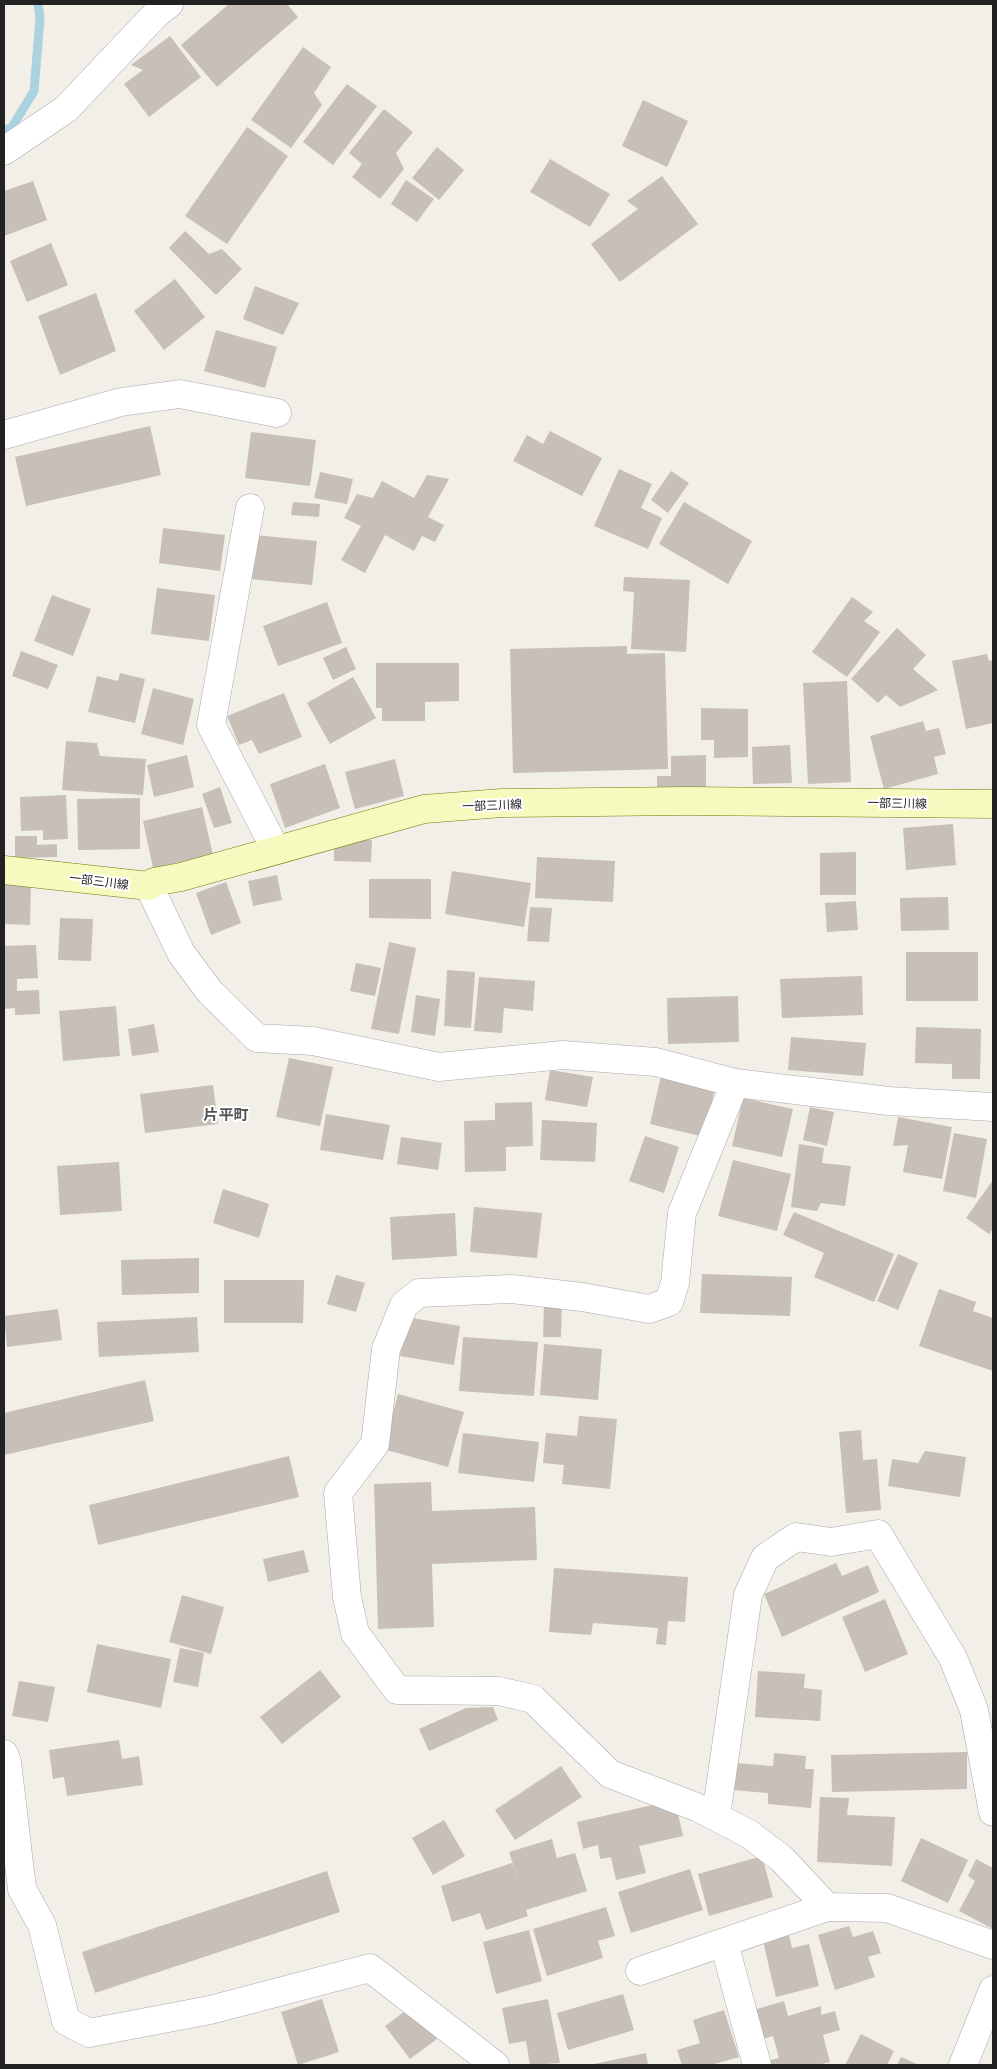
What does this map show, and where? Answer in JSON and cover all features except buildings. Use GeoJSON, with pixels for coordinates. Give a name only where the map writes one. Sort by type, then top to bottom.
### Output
{"type":"FeatureCollection","features":[{"type":"Feature","properties":{"kind":"main road","name":"一部三川線"},"geometry":{"type":"LineString","coordinates":[[4,870],[148,886],[154,882],[181,877],[424,809],[502,803],[565,804],[687,801],[993,804]]}},
{"type":"Feature","properties":{"kind":"street"},"geometry":{"type":"LineString","coordinates":[[4,151],[66,109],[156,14],[169,4]]}},
{"type":"Feature","properties":{"kind":"street"},"geometry":{"type":"LineString","coordinates":[[4,435],[121,402],[180,394],[277,413]]}},
{"type":"Feature","properties":{"kind":"street"},"geometry":{"type":"LineString","coordinates":[[250,508],[211,725],[276,850]]}},
{"type":"Feature","properties":{"kind":"street"},"geometry":{"type":"LineString","coordinates":[[148,886],[181,953],[210,992],[257,1038],[313,1041],[439,1067],[563,1056],[656,1062],[736,1083],[889,1101],[993,1106]]}},
{"type":"Feature","properties":{"kind":"street"},"geometry":{"type":"LineString","coordinates":[[736,1083],[682,1213],[675,1283],[670,1302],[649,1309],[582,1297],[512,1289],[419,1293],[404,1305],[386,1350],[375,1444],[338,1493],[347,1597],[355,1633],[397,1690],[499,1691],[533,1699],[610,1774],[699,1808],[749,1834],[782,1859],[827,1907]]}},
{"type":"Feature","properties":{"kind":"street"},"geometry":{"type":"LineString","coordinates":[[716,1816],[748,1594],[765,1558],[796,1537],[831,1542],[878,1534],[953,1658],[974,1710],[993,1812]]}},
{"type":"Feature","properties":{"kind":"street"},"geometry":{"type":"LineString","coordinates":[[4,1754],[7,1762],[22,1889],[42,1925],[66,2021],[89,2033],[210,2010],[370,1968],[495,2065]]}},
{"type":"Feature","properties":{"kind":"street"},"geometry":{"type":"LineString","coordinates":[[640,1971],[827,1907],[887,1908],[993,1945]]}},
{"type":"Feature","properties":{"kind":"street"},"geometry":{"type":"LineString","coordinates":[[724,1943],[757,2065]]}},
{"type":"Feature","properties":{"kind":"street"},"geometry":{"type":"LineString","coordinates":[[962,2065],[993,1990]]}},
{"type":"Feature","properties":{"kind":"waterway"},"geometry":{"type":"LineString","coordinates":[[4,131],[12,127],[34,91],[40,18],[38,4]]}},
{"type":"Feature","properties":{"kind":"district","name":"片平町"},"geometry":{"type":"Point","coordinates":[226,1114]}}]}
